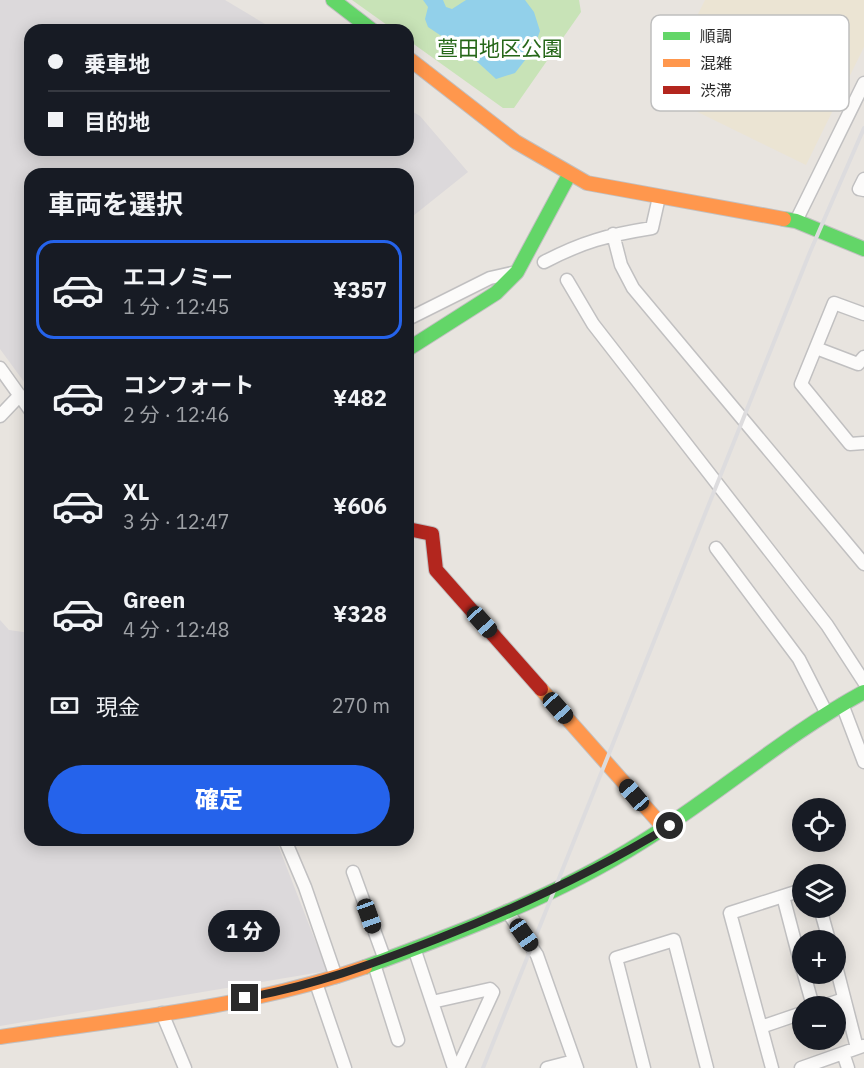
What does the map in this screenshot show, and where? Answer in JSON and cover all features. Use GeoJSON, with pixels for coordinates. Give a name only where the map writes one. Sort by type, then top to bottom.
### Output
{"type":"FeatureCollection","features":[{"type":"Feature","properties":{"kind":"street"},"geometry":{"type":"LineString","coordinates":[[333,0],[364,24]]}},
{"type":"Feature","properties":{"kind":"street"},"geometry":{"type":"LineString","coordinates":[[414,63],[519,143],[569,175],[587,183],[796,221],[864,249]]}},
{"type":"Feature","properties":{"kind":"street"},"geometry":{"type":"LineString","coordinates":[[796,221],[864,83]]}},
{"type":"Feature","properties":{"kind":"street"},"geometry":{"type":"LineString","coordinates":[[414,345],[496,293],[517,272],[569,175]]}},
{"type":"Feature","properties":{"kind":"street"},"geometry":{"type":"LineString","coordinates":[[864,179],[860,189],[864,190]]}},
{"type":"Feature","properties":{"kind":"street"},"geometry":{"type":"LineString","coordinates":[[544,262],[579,243],[652,228],[659,197]]}},
{"type":"Feature","properties":{"kind":"street"},"geometry":{"type":"LineString","coordinates":[[614,234],[621,265],[633,288],[864,564]]}},
{"type":"Feature","properties":{"kind":"street"},"geometry":{"type":"LineString","coordinates":[[414,316],[490,278],[517,272]]}},
{"type":"Feature","properties":{"kind":"street"},"geometry":{"type":"LineString","coordinates":[[567,280],[593,324],[827,625],[864,682]]}},
{"type":"Feature","properties":{"kind":"street"},"geometry":{"type":"LineString","coordinates":[[864,314],[834,303],[801,384],[850,444],[864,443]]}},
{"type":"Feature","properties":{"kind":"street"},"geometry":{"type":"LineString","coordinates":[[816,348],[858,364],[864,357]]}},
{"type":"Feature","properties":{"kind":"street"},"geometry":{"type":"LineString","coordinates":[[0,368],[24,401]]}},
{"type":"Feature","properties":{"kind":"street"},"geometry":{"type":"LineString","coordinates":[[0,416],[20,395]]}},
{"type":"Feature","properties":{"kind":"street"},"geometry":{"type":"LineString","coordinates":[[414,530],[432,534],[436,570],[665,830]]}},
{"type":"Feature","properties":{"kind":"street"},"geometry":{"type":"LineString","coordinates":[[716,548],[799,659],[826,712]]}},
{"type":"Feature","properties":{"kind":"street"},"geometry":{"type":"LineString","coordinates":[[0,1037],[162,1013],[316,983],[379,962],[507,911],[584,876],[665,830],[826,712],[864,692]]}},
{"type":"Feature","properties":{"kind":"street"},"geometry":{"type":"LineString","coordinates":[[842,704],[864,762]]}},
{"type":"Feature","properties":{"kind":"street"},"geometry":{"type":"LineString","coordinates":[[288,846],[305,887],[336,977]]}},
{"type":"Feature","properties":{"kind":"street"},"geometry":{"type":"LineString","coordinates":[[353,872],[379,962],[398,1040]]}},
{"type":"Feature","properties":{"kind":"street"},"geometry":{"type":"LineString","coordinates":[[772,1068],[730,914],[792,893]]}},
{"type":"Feature","properties":{"kind":"street"},"geometry":{"type":"LineString","coordinates":[[783,896],[792,931]]}},
{"type":"Feature","properties":{"kind":"street"},"geometry":{"type":"LineString","coordinates":[[507,911],[537,954],[575,1064],[547,1068]]}},
{"type":"Feature","properties":{"kind":"street"},"geometry":{"type":"LineString","coordinates":[[644,1068],[615,958],[674,940],[706,1068]]}},
{"type":"Feature","properties":{"kind":"street"},"geometry":{"type":"LineString","coordinates":[[414,948],[456,1068]]}},
{"type":"Feature","properties":{"kind":"street"},"geometry":{"type":"LineString","coordinates":[[316,983],[345,1068]]}},
{"type":"Feature","properties":{"kind":"street"},"geometry":{"type":"LineString","coordinates":[[432,1002],[490,988],[494,992],[456,1068]]}},
{"type":"Feature","properties":{"kind":"street"},"geometry":{"type":"LineString","coordinates":[[801,1068],[861,1047],[846,1005]]}},
{"type":"Feature","properties":{"kind":"street"},"geometry":{"type":"LineString","coordinates":[[162,1013],[185,1068]]}},
{"type":"Feature","properties":{"kind":"street"},"geometry":{"type":"LineString","coordinates":[[761,1027],[792,1016]]}},
{"type":"Feature","properties":{"kind":"street"},"geometry":{"type":"LineString","coordinates":[[843,1053],[848,1068]]}},
{"type":"Feature","properties":{"kind":"shaded area"},"geometry":{"type":"Polygon","coordinates":[[[0,0],[225,0],[265,24],[24,24],[24,156],[414,156],[414,112],[420,116],[468,172],[414,215],[414,168],[24,168],[24,382],[0,349],[0,0]]]}},
{"type":"Feature","properties":{"kind":"shaded area"},"geometry":{"type":"Polygon","coordinates":[[[705,0],[864,0],[864,47],[849,78],[849,15],[698,15],[705,0]]]}},
{"type":"Feature","properties":{"kind":"shaded area"},"geometry":{"type":"Polygon","coordinates":[[[696,111],[833,111],[806,165],[696,111]]]}},
{"type":"Feature","properties":{"kind":"shaded area"},"geometry":{"type":"Polygon","coordinates":[[[0,620],[9,630],[24,632],[24,846],[278,846],[327,971],[0,1026],[0,620]]]}},
{"type":"Feature","properties":{"kind":"green space","name":"萱田地区公園"},"geometry":{"type":"Polygon","coordinates":[[[352,0],[579,0],[581,12],[514,108],[503,108],[414,44],[414,24],[386,24],[352,0]]]}},
{"type":"Feature","properties":{"kind":"water"},"geometry":{"type":"Polygon","coordinates":[[[423,0],[443,0],[446,7],[452,9],[466,0],[525,0],[534,12],[540,31],[533,50],[515,73],[496,79],[471,56],[428,27],[425,19],[428,7],[423,0]]]}},
{"type":"Feature","properties":{"kind":"railway"},"geometry":{"type":"LineString","coordinates":[[483,1068],[810,252],[864,128]]}},
{"type":"Feature","properties":{"kind":"traffic: fast"},"geometry":{"type":"LineString","coordinates":[[333,0],[364,24]]}},
{"type":"Feature","properties":{"kind":"traffic: fast"},"geometry":{"type":"LineString","coordinates":[[414,345],[496,293],[517,272],[569,175]]}},
{"type":"Feature","properties":{"kind":"traffic: fast"},"geometry":{"type":"LineString","coordinates":[[784,219],[796,221],[864,249]]}},
{"type":"Feature","properties":{"kind":"traffic: fast"},"geometry":{"type":"LineString","coordinates":[[365,967],[507,912],[610,861],[698,805],[807,727],[864,692]]}},
{"type":"Feature","properties":{"kind":"traffic: slow"},"geometry":{"type":"LineString","coordinates":[[414,63],[516,142],[587,183],[784,219]]}},
{"type":"Feature","properties":{"kind":"traffic: slow"},"geometry":{"type":"LineString","coordinates":[[541,689],[665,829]]}},
{"type":"Feature","properties":{"kind":"traffic: slow"},"geometry":{"type":"LineString","coordinates":[[0,1037],[184,1011],[276,993],[365,967]]}},
{"type":"Feature","properties":{"kind":"traffic: jam"},"geometry":{"type":"LineString","coordinates":[[414,530],[432,534],[436,570],[541,689]]}},
{"type":"Feature","properties":{"kind":"route"},"geometry":{"type":"LineString","coordinates":[[245,998],[287,991],[336,977],[507,911],[593,872],[670,826]]}}]}
